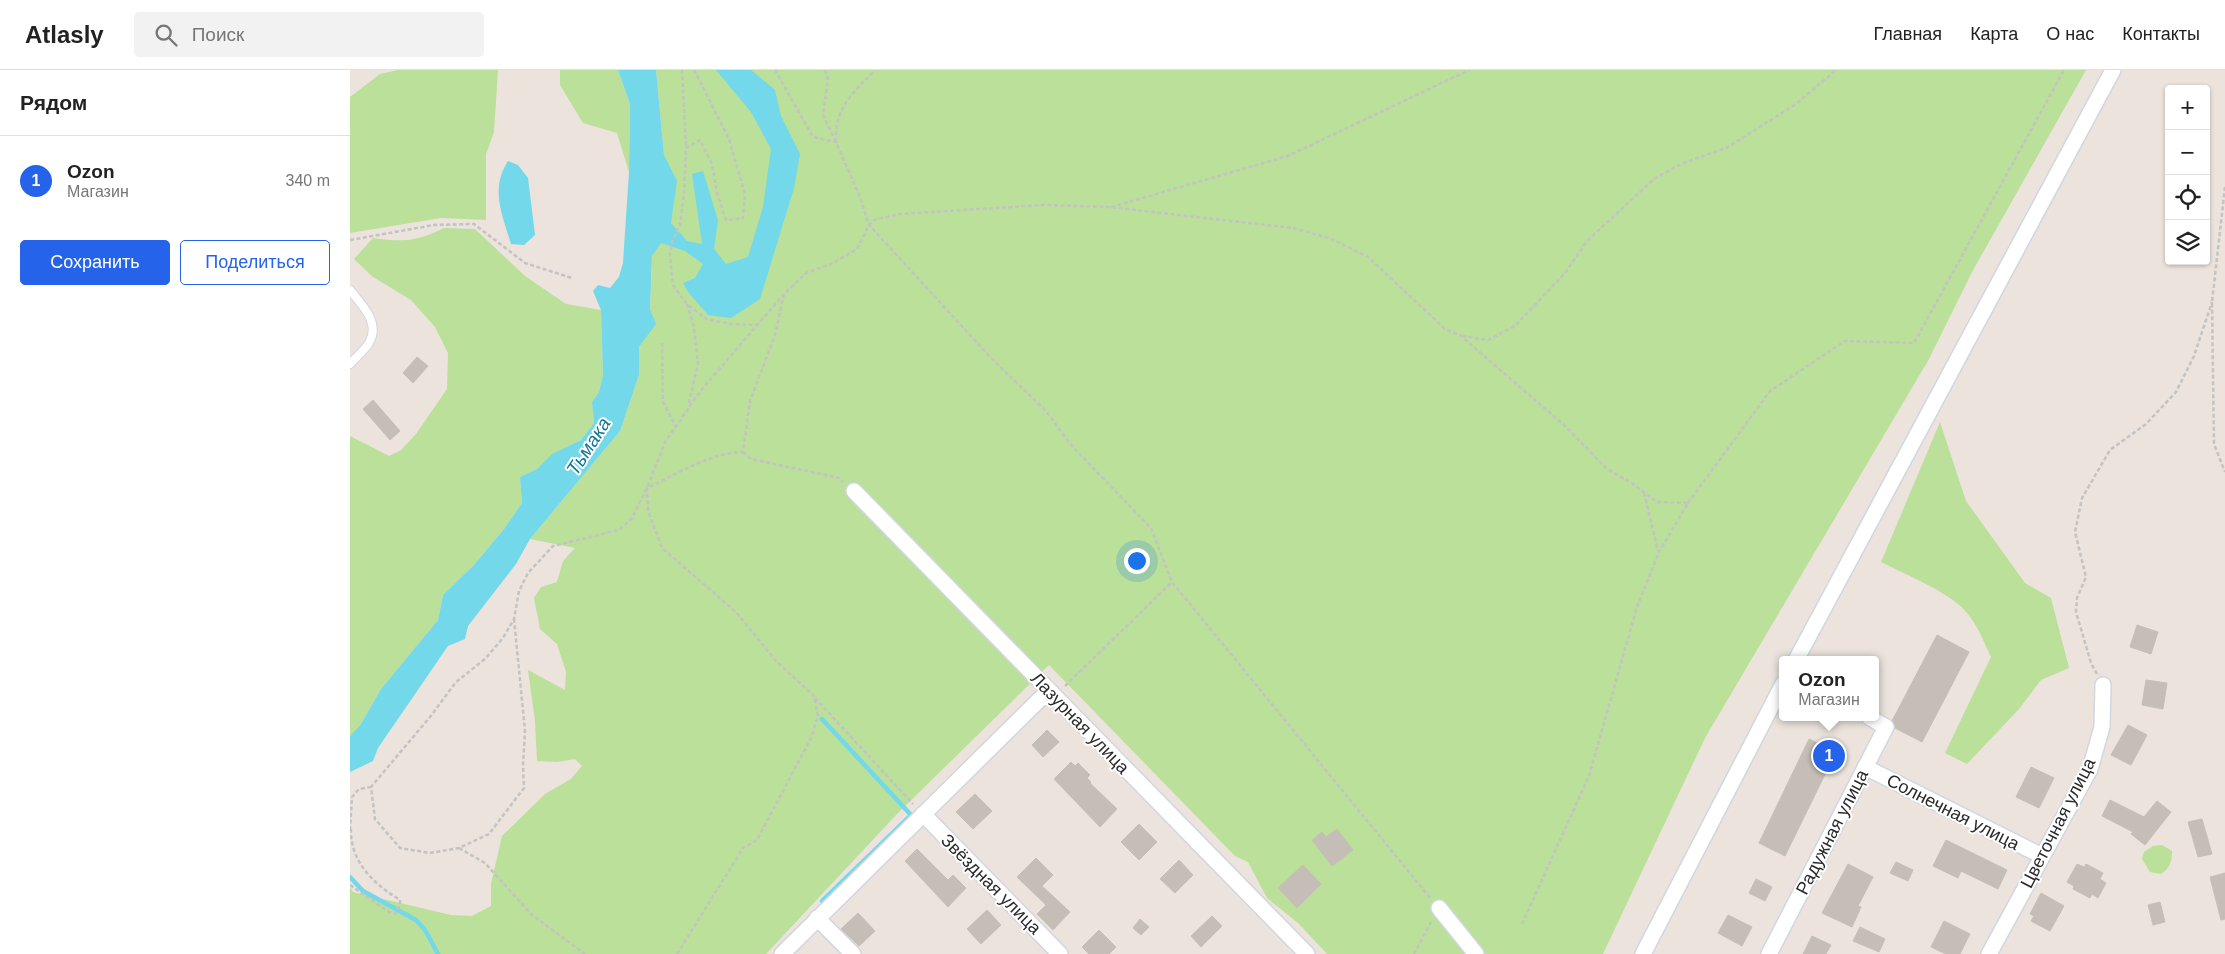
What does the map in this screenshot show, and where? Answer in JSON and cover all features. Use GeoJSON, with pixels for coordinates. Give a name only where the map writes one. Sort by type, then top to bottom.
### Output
{"type":"FeatureCollection","features":[{"type":"Feature","properties":{"kind":"street"},"geometry":{"type":"LineString","coordinates":[[1798,656],[2113,70]]}},
{"type":"Feature","properties":{"kind":"street","name":"Лазурная улица"},"geometry":{"type":"LineString","coordinates":[[854,491],[1307,954]]}},
{"type":"Feature","properties":{"kind":"street","name":"Цветочная улица"},"geometry":{"type":"LineString","coordinates":[[1989,954],[2090,769],[2102,727],[2103,685]]}},
{"type":"Feature","properties":{"kind":"street"},"geometry":{"type":"LineString","coordinates":[[1643,954],[1779,692]]}},
{"type":"Feature","properties":{"kind":"street"},"geometry":{"type":"LineString","coordinates":[[782,954],[1041,698],[1054,697]]}},
{"type":"Feature","properties":{"kind":"street","name":"Радужная улица"},"geometry":{"type":"LineString","coordinates":[[1769,954],[1886,727],[1876,721]]}},
{"type":"Feature","properties":{"kind":"street","name":"Солнечная улица"},"geometry":{"type":"LineString","coordinates":[[1865,767],[2042,856]]}},
{"type":"Feature","properties":{"kind":"street","name":"Звёздная улица"},"geometry":{"type":"LineString","coordinates":[[923,814],[1060,954]]}},
{"type":"Feature","properties":{"kind":"street"},"geometry":{"type":"LineString","coordinates":[[1439,908],[1476,954]]}},
{"type":"Feature","properties":{"kind":"street"},"geometry":{"type":"LineString","coordinates":[[817,918],[853,954]]}},
{"type":"Feature","properties":{"kind":"lane"},"geometry":{"type":"LineString","coordinates":[[350,290],[368,311],[373,326],[370,342],[350,364]]}},
{"type":"Feature","properties":{"kind":"path"},"geometry":{"type":"LineString","coordinates":[[682,70],[686,148],[680,226],[672,242],[670,255],[673,285],[687,304],[706,319],[731,324],[757,325]]}},
{"type":"Feature","properties":{"kind":"path"},"geometry":{"type":"LineString","coordinates":[[686,148],[700,140],[712,164],[717,193],[726,220],[744,218],[745,194],[729,139],[694,70]]}},
{"type":"Feature","properties":{"kind":"path"},"geometry":{"type":"LineString","coordinates":[[775,70],[813,137],[836,142]]}},
{"type":"Feature","properties":{"kind":"path"},"geometry":{"type":"LineString","coordinates":[[825,70],[828,78],[823,115],[860,197],[869,225],[991,358],[1046,412],[1072,446],[1151,528],[1172,582],[1439,908],[1414,954]]}},
{"type":"Feature","properties":{"kind":"path"},"geometry":{"type":"LineString","coordinates":[[836,142],[835,126],[839,111],[875,70]]}},
{"type":"Feature","properties":{"kind":"path"},"geometry":{"type":"LineString","coordinates":[[1109,207],[1288,156],[1469,70]]}},
{"type":"Feature","properties":{"kind":"path"},"geometry":{"type":"LineString","coordinates":[[1461,336],[1488,340],[1515,326],[1564,273],[1587,241],[1654,179],[1681,164],[1728,147],[1796,104],[1836,70]]}},
{"type":"Feature","properties":{"kind":"path"},"geometry":{"type":"LineString","coordinates":[[1521,926],[1589,776],[1637,607],[1659,552],[1688,503],[1770,391],[1845,341],[1914,343],[2064,70]]}},
{"type":"Feature","properties":{"kind":"path"},"geometry":{"type":"LineString","coordinates":[[2225,187],[2212,302],[2214,444],[2225,472]]}},
{"type":"Feature","properties":{"kind":"path"},"geometry":{"type":"LineString","coordinates":[[371,787],[375,819],[400,848],[430,853],[459,848],[490,834],[524,788],[525,731],[514,619],[519,591],[528,573],[553,546],[619,530],[632,518],[647,488],[665,442],[675,425],[785,293],[806,273],[831,264],[858,249],[869,225],[874,220],[900,214],[1043,205],[1109,207],[1293,228],[1332,239],[1368,257],[1446,329],[1461,336],[1564,425],[1607,469],[1657,502],[1688,503]]}},
{"type":"Feature","properties":{"kind":"path"},"geometry":{"type":"LineString","coordinates":[[350,240],[434,225],[474,224],[525,263],[572,278]]}},
{"type":"Feature","properties":{"kind":"path"},"geometry":{"type":"LineString","coordinates":[[743,452],[750,401],[775,335],[785,293]]}},
{"type":"Feature","properties":{"kind":"path"},"geometry":{"type":"LineString","coordinates":[[2103,685],[2091,663],[2076,612],[2077,598],[2086,577],[2075,532],[2082,498],[2110,450],[2146,424],[2176,392],[2194,356],[2212,302]]}},
{"type":"Feature","properties":{"kind":"path"},"geometry":{"type":"LineString","coordinates":[[687,304],[694,327],[698,364],[688,408]]}},
{"type":"Feature","properties":{"kind":"path"},"geometry":{"type":"LineString","coordinates":[[662,343],[663,402],[675,425]]}},
{"type":"Feature","properties":{"kind":"path"},"geometry":{"type":"LineString","coordinates":[[647,488],[727,453],[743,452],[751,459],[839,478],[854,491]]}},
{"type":"Feature","properties":{"kind":"path"},"geometry":{"type":"LineString","coordinates":[[647,488],[648,511],[662,548],[736,612],[776,661],[814,696],[923,814]]}},
{"type":"Feature","properties":{"kind":"path"},"geometry":{"type":"LineString","coordinates":[[1643,492],[1659,552]]}},
{"type":"Feature","properties":{"kind":"path"},"geometry":{"type":"LineString","coordinates":[[1054,697],[1172,582]]}},
{"type":"Feature","properties":{"kind":"path"},"geometry":{"type":"LineString","coordinates":[[350,885],[388,912],[394,914],[400,905],[400,900],[374,882],[356,858],[350,843],[352,797],[359,789],[371,787],[430,717],[456,682],[485,659],[503,638],[514,619]]}},
{"type":"Feature","properties":{"kind":"path"},"geometry":{"type":"LineString","coordinates":[[678,954],[744,848],[757,840],[811,738],[818,716],[814,696]]}},
{"type":"Feature","properties":{"kind":"path"},"geometry":{"type":"LineString","coordinates":[[459,848],[485,863],[531,914],[585,954]]}},
{"type":"Feature","properties":{"kind":"green space"},"geometry":{"type":"Polygon","coordinates":[[[398,70],[498,70],[494,132],[486,154],[486,220],[441,218],[350,233],[350,97],[380,74],[398,70]]]}},
{"type":"Feature","properties":{"kind":"green space"},"geometry":{"type":"Polygon","coordinates":[[[560,70],[618,70],[630,104],[629,172],[617,133],[583,123],[560,85],[560,70]]]}},
{"type":"Feature","properties":{"kind":"green space"},"geometry":{"type":"Polygon","coordinates":[[[656,70],[2086,70],[1972,272],[1929,359],[1705,738],[1603,954],[1327,954],[1298,923],[1267,898],[1248,862],[1235,856],[1049,665],[897,814],[766,954],[350,954],[350,887],[353,892],[451,915],[472,916],[491,906],[491,884],[502,836],[545,794],[571,779],[582,766],[575,759],[557,762],[537,761],[535,721],[528,670],[565,690],[566,672],[557,644],[540,629],[534,598],[541,587],[557,582],[563,561],[575,548],[530,539],[620,431],[639,375],[639,347],[655,324],[650,309],[654,217],[664,155],[656,70]]]}},
{"type":"Feature","properties":{"kind":"green space"},"geometry":{"type":"Polygon","coordinates":[[[444,228],[475,229],[525,276],[566,304],[601,310],[603,375],[599,392],[592,402],[594,423],[581,440],[553,454],[537,469],[520,477],[522,503],[504,529],[474,565],[443,595],[438,620],[381,689],[361,724],[350,736],[350,436],[389,456],[401,450],[416,434],[447,389],[448,353],[435,327],[411,300],[373,277],[354,259],[373,238],[409,240],[444,228]]]}},
{"type":"Feature","properties":{"kind":"green space"},"geometry":{"type":"Polygon","coordinates":[[[1940,422],[1966,501],[2025,583],[2051,598],[2069,668],[2041,680],[2019,709],[1967,764],[1945,753],[1991,657],[1974,623],[1960,606],[1939,591],[1881,562],[1940,422]]]}},
{"type":"Feature","properties":{"kind":"green space"},"geometry":{"type":"Polygon","coordinates":[[[2162,845],[2172,851],[2170,864],[2161,874],[2150,872],[2142,859],[2144,852],[2153,846],[2162,845]]]}},
{"type":"Feature","properties":{"kind":"water","name":"Тьмака"},"geometry":{"type":"Polygon","coordinates":[[[618,70],[656,70],[664,155],[677,181],[671,223],[687,241],[702,244],[692,174],[703,171],[718,220],[714,249],[726,264],[748,257],[763,207],[771,149],[751,112],[716,70],[751,70],[775,90],[781,116],[800,154],[794,188],[760,299],[731,318],[708,315],[688,292],[683,283],[695,278],[703,264],[685,251],[661,243],[652,256],[650,309],[656,324],[639,347],[639,375],[620,431],[530,539],[516,564],[468,626],[465,639],[448,646],[378,748],[373,761],[350,772],[350,736],[361,724],[381,689],[438,620],[443,595],[474,565],[504,529],[522,503],[520,477],[537,469],[552,454],[581,440],[594,423],[592,402],[599,392],[603,375],[601,310],[593,291],[598,285],[610,288],[619,277],[623,263],[629,172],[630,104],[618,70]]]}},
{"type":"Feature","properties":{"kind":"water"},"geometry":{"type":"Polygon","coordinates":[[[508,161],[518,165],[528,178],[535,235],[524,245],[511,244],[499,202],[500,182],[508,161]]]}},
{"type":"Feature","properties":{"kind":"building"},"geometry":{"type":"Polygon","coordinates":[[[417,357],[428,366],[413,383],[403,373],[417,357]]]}},
{"type":"Feature","properties":{"kind":"building"},"geometry":{"type":"Polygon","coordinates":[[[373,400],[400,431],[390,440],[363,409],[373,400]]]}},
{"type":"Feature","properties":{"kind":"building"},"geometry":{"type":"Polygon","coordinates":[[[2137,625],[2158,632],[2151,654],[2130,647],[2137,625]]]}},
{"type":"Feature","properties":{"kind":"building"},"geometry":{"type":"Polygon","coordinates":[[[1937,635],[1969,652],[1922,742],[1895,728],[1892,721],[1937,635]]]}},
{"type":"Feature","properties":{"kind":"building"},"geometry":{"type":"Polygon","coordinates":[[[2146,680],[2167,683],[2163,709],[2142,705],[2146,680]]]}},
{"type":"Feature","properties":{"kind":"building"},"geometry":{"type":"Polygon","coordinates":[[[2128,725],[2147,735],[2131,765],[2111,755],[2128,725]]]}},
{"type":"Feature","properties":{"kind":"building"},"geometry":{"type":"Polygon","coordinates":[[[1047,730],[1059,742],[1043,757],[1032,745],[1047,730]]]}},
{"type":"Feature","properties":{"kind":"building"},"geometry":{"type":"Polygon","coordinates":[[[1809,739],[1836,752],[1785,856],[1759,843],[1809,739]]]}},
{"type":"Feature","properties":{"kind":"building"},"geometry":{"type":"Polygon","coordinates":[[[1071,762],[1075,766],[1078,763],[1090,775],[1087,778],[1090,783],[1117,809],[1100,827],[1054,779],[1071,762]]]}},
{"type":"Feature","properties":{"kind":"building"},"geometry":{"type":"Polygon","coordinates":[[[2031,767],[2054,778],[2039,808],[2016,797],[2031,767]]]}},
{"type":"Feature","properties":{"kind":"building"},"geometry":{"type":"Polygon","coordinates":[[[975,794],[992,811],[973,829],[956,812],[975,794]]]}},
{"type":"Feature","properties":{"kind":"building"},"geometry":{"type":"Polygon","coordinates":[[[2110,800],[2144,817],[2157,801],[2171,812],[2145,845],[2131,834],[2133,832],[2102,816],[2110,800]]]}},
{"type":"Feature","properties":{"kind":"building"},"geometry":{"type":"Polygon","coordinates":[[[2202,819],[2212,854],[2198,857],[2188,822],[2202,819]]]}},
{"type":"Feature","properties":{"kind":"building"},"geometry":{"type":"Polygon","coordinates":[[[1139,824],[1157,842],[1139,860],[1121,842],[1139,824]]]}},
{"type":"Feature","properties":{"kind":"building"},"geometry":{"type":"Polygon","coordinates":[[[1337,829],[1353,850],[1332,866],[1312,840],[1322,832],[1326,837],[1337,829]]]}},
{"type":"Feature","properties":{"kind":"building"},"geometry":{"type":"Polygon","coordinates":[[[1946,840],[2007,870],[1998,889],[1961,871],[1958,878],[1933,866],[1946,840]]]}},
{"type":"Feature","properties":{"kind":"building"},"geometry":{"type":"Polygon","coordinates":[[[917,849],[948,880],[953,875],[966,888],[948,907],[905,861],[917,849]]]}},
{"type":"Feature","properties":{"kind":"building"},"geometry":{"type":"Polygon","coordinates":[[[1036,858],[1053,875],[1042,886],[1070,912],[1053,930],[1037,914],[1046,905],[1017,877],[1036,858]]]}},
{"type":"Feature","properties":{"kind":"building"},"geometry":{"type":"Polygon","coordinates":[[[1179,860],[1193,875],[1175,893],[1160,879],[1179,860]]]}},
{"type":"Feature","properties":{"kind":"building"},"geometry":{"type":"Polygon","coordinates":[[[1896,862],[1913,870],[1908,881],[1890,873],[1896,862]]]}},
{"type":"Feature","properties":{"kind":"building"},"geometry":{"type":"Polygon","coordinates":[[[1848,864],[1873,877],[1858,906],[1861,907],[1852,927],[1822,913],[1848,864]]]}},
{"type":"Feature","properties":{"kind":"building"},"geometry":{"type":"Polygon","coordinates":[[[2077,864],[2084,867],[2086,864],[2103,873],[2100,879],[2106,883],[2098,898],[2092,894],[2090,898],[2073,889],[2074,886],[2067,882],[2077,864]]]}},
{"type":"Feature","properties":{"kind":"building"},"geometry":{"type":"Polygon","coordinates":[[[1303,865],[1321,884],[1297,908],[1278,888],[1303,865]]]}},
{"type":"Feature","properties":{"kind":"building"},"geometry":{"type":"Polygon","coordinates":[[[2225,873],[2225,919],[2221,920],[2210,877],[2225,873]]]}},
{"type":"Feature","properties":{"kind":"building"},"geometry":{"type":"Polygon","coordinates":[[[1756,879],[1772,887],[1765,901],[1749,893],[1756,879]]]}},
{"type":"Feature","properties":{"kind":"building"},"geometry":{"type":"Polygon","coordinates":[[[2041,893],[2064,906],[2050,931],[2031,921],[2034,916],[2030,914],[2041,893]]]}},
{"type":"Feature","properties":{"kind":"building"},"geometry":{"type":"Polygon","coordinates":[[[2160,902],[2165,922],[2153,925],[2148,905],[2160,902]]]}},
{"type":"Feature","properties":{"kind":"building"},"geometry":{"type":"Polygon","coordinates":[[[987,910],[1001,925],[981,944],[967,929],[987,910]]]}},
{"type":"Feature","properties":{"kind":"building"},"geometry":{"type":"Polygon","coordinates":[[[858,913],[875,931],[859,946],[841,929],[858,913]]]}},
{"type":"Feature","properties":{"kind":"building"},"geometry":{"type":"Polygon","coordinates":[[[1728,915],[1752,927],[1742,946],[1718,933],[1728,915]]]}},
{"type":"Feature","properties":{"kind":"building"},"geometry":{"type":"Polygon","coordinates":[[[1212,916],[1222,926],[1201,947],[1191,936],[1212,916]]]}},
{"type":"Feature","properties":{"kind":"building"},"geometry":{"type":"Polygon","coordinates":[[[1140,919],[1149,927],[1141,935],[1133,928],[1140,919]]]}},
{"type":"Feature","properties":{"kind":"building"},"geometry":{"type":"Polygon","coordinates":[[[1944,921],[1970,934],[1960,954],[1946,954],[1931,947],[1944,921]]]}},
{"type":"Feature","properties":{"kind":"building"},"geometry":{"type":"Polygon","coordinates":[[[1860,927],[1885,939],[1879,952],[1853,941],[1860,927]]]}},
{"type":"Feature","properties":{"kind":"building"},"geometry":{"type":"Polygon","coordinates":[[[1099,930],[1116,947],[1109,954],[1089,954],[1082,947],[1099,930]]]}},
{"type":"Feature","properties":{"kind":"building"},"geometry":{"type":"Polygon","coordinates":[[[1812,936],[1831,945],[1826,954],[1803,954],[1812,936]]]}},
{"type":"Feature","properties":{"kind":"waterway"},"geometry":{"type":"LineString","coordinates":[[822,719],[911,815],[822,901]]}},
{"type":"Feature","properties":{"kind":"waterway"},"geometry":{"type":"LineString","coordinates":[[350,877],[363,891],[416,920],[425,930],[438,954]]}},
{"type":"Feature","properties":{"kind":"place","name":"Ozon"},"geometry":{"type":"Point","coordinates":[1829,756]}}]}
